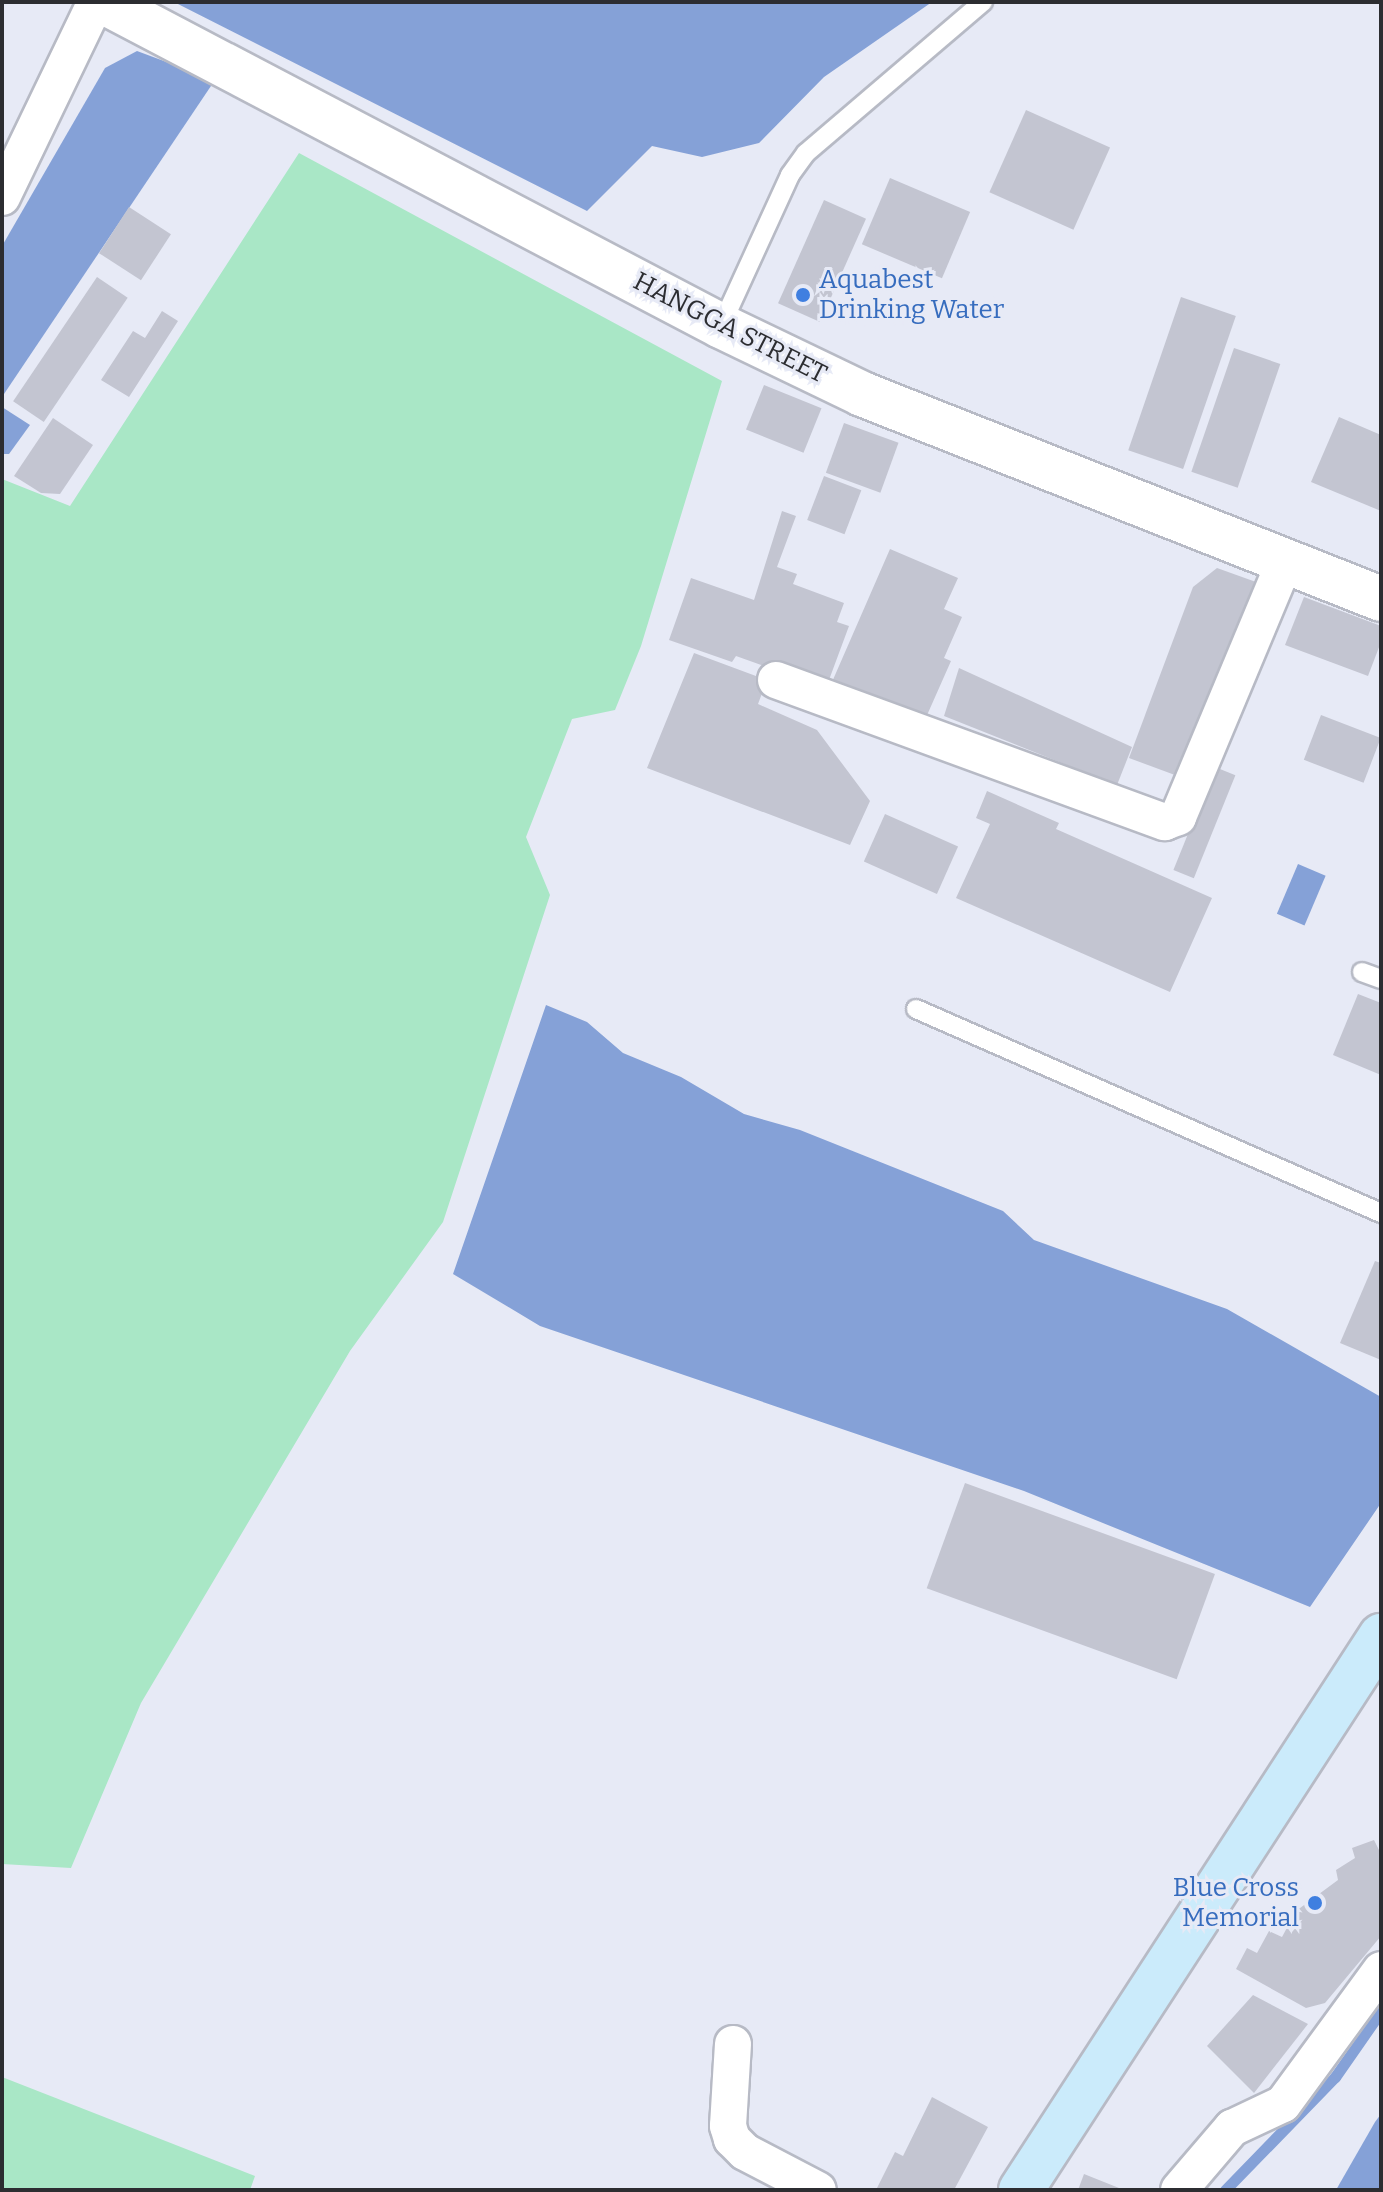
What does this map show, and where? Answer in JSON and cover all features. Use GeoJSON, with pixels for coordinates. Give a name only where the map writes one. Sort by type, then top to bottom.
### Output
{"type":"FeatureCollection","features":[{"type":"Feature","properties":{"kind":"main road"},"geometry":{"type":"LineString","coordinates":[[1021,2190],[1381,1636]]}},
{"type":"Feature","properties":{"kind":"street"},"geometry":{"type":"LineString","coordinates":[[2,197],[96,2]]}},
{"type":"Feature","properties":{"kind":"street","name":"HANGGA STREET"},"geometry":{"type":"LineString","coordinates":[[104,2],[721,326],[862,394],[1381,599]]}},
{"type":"Feature","properties":{"kind":"street"},"geometry":{"type":"LineString","coordinates":[[776,680],[1165,822],[1178,817],[1284,563]]}},
{"type":"Feature","properties":{"kind":"street"},"geometry":{"type":"LineString","coordinates":[[1179,2190],[1232,2128],[1283,2104],[1381,1970]]}},
{"type":"Feature","properties":{"kind":"street"},"geometry":{"type":"LineString","coordinates":[[733,2044],[728,2126],[732,2139],[745,2152],[818,2190]]}},
{"type":"Feature","properties":{"kind":"lane"},"geometry":{"type":"LineString","coordinates":[[721,326],[790,175],[806,153],[983,2]]}},
{"type":"Feature","properties":{"kind":"lane"},"geometry":{"type":"LineString","coordinates":[[1362,972],[1381,979]]}},
{"type":"Feature","properties":{"kind":"lane"},"geometry":{"type":"LineString","coordinates":[[916,1009],[1381,1213]]}},
{"type":"Feature","properties":{"kind":"green space"},"geometry":{"type":"Polygon","coordinates":[[[299,153],[722,381],[641,646],[615,710],[572,719],[526,837],[550,895],[443,1222],[350,1351],[141,1703],[71,1868],[2,1864],[2,479],[70,506],[299,153]]]}},
{"type":"Feature","properties":{"kind":"green space"},"geometry":{"type":"Polygon","coordinates":[[[2,2077],[255,2176],[250,2190],[2,2190],[2,2077]]]}},
{"type":"Feature","properties":{"kind":"water"},"geometry":{"type":"Polygon","coordinates":[[[174,2],[932,2],[824,77],[759,143],[702,157],[652,146],[587,211],[174,2]]]}},
{"type":"Feature","properties":{"kind":"water"},"geometry":{"type":"Polygon","coordinates":[[[137,51],[215,80],[2,397],[2,246],[105,68],[137,51]]]}},
{"type":"Feature","properties":{"kind":"water"},"geometry":{"type":"Polygon","coordinates":[[[2,407],[30,425],[9,454],[2,454],[2,407]]]}},
{"type":"Feature","properties":{"kind":"water"},"geometry":{"type":"Polygon","coordinates":[[[1298,864],[1326,876],[1305,925],[1277,914],[1298,864]]]}},
{"type":"Feature","properties":{"kind":"water"},"geometry":{"type":"Polygon","coordinates":[[[546,1005],[587,1022],[623,1053],[681,1077],[744,1114],[800,1130],[1003,1211],[1034,1240],[1227,1309],[1381,1397],[1381,1503],[1310,1607],[1024,1491],[540,1326],[453,1274],[546,1005]]]}},
{"type":"Feature","properties":{"kind":"water"},"geometry":{"type":"Polygon","coordinates":[[[1381,2114],[1381,2190],[1336,2190],[1375,2122],[1381,2114]]]}},
{"type":"Feature","properties":{"kind":"building"},"geometry":{"type":"Polygon","coordinates":[[[1026,110],[1110,147],[1073,230],[989,192],[1026,110]]]}},
{"type":"Feature","properties":{"kind":"building"},"geometry":{"type":"Polygon","coordinates":[[[890,178],[970,212],[942,278],[862,244],[890,178]]]}},
{"type":"Feature","properties":{"kind":"building"},"geometry":{"type":"Polygon","coordinates":[[[824,200],[866,219],[820,322],[778,303],[824,200]]]}},
{"type":"Feature","properties":{"kind":"building"},"geometry":{"type":"Polygon","coordinates":[[[129,207],[171,234],[141,280],[99,253],[129,207]]]}},
{"type":"Feature","properties":{"kind":"building"},"geometry":{"type":"Polygon","coordinates":[[[97,277],[128,298],[44,422],[13,401],[97,277]]]}},
{"type":"Feature","properties":{"kind":"building"},"geometry":{"type":"Polygon","coordinates":[[[1181,297],[1236,316],[1183,469],[1128,450],[1181,297]]]}},
{"type":"Feature","properties":{"kind":"building"},"geometry":{"type":"Polygon","coordinates":[[[162,311],[178,321],[129,397],[101,380],[133,331],[145,338],[162,311]]]}},
{"type":"Feature","properties":{"kind":"building"},"geometry":{"type":"Polygon","coordinates":[[[1234,348],[1280,364],[1238,488],[1191,472],[1234,348]]]}},
{"type":"Feature","properties":{"kind":"building"},"geometry":{"type":"Polygon","coordinates":[[[764,385],[821,408],[804,453],[746,430],[764,385]]]}},
{"type":"Feature","properties":{"kind":"building"},"geometry":{"type":"Polygon","coordinates":[[[1339,417],[1381,435],[1381,511],[1311,482],[1339,417]]]}},
{"type":"Feature","properties":{"kind":"building"},"geometry":{"type":"Polygon","coordinates":[[[53,418],[93,445],[60,494],[41,493],[14,476],[53,418]]]}},
{"type":"Feature","properties":{"kind":"building"},"geometry":{"type":"Polygon","coordinates":[[[844,423],[899,443],[880,493],[826,473],[844,423]]]}},
{"type":"Feature","properties":{"kind":"building"},"geometry":{"type":"Polygon","coordinates":[[[824,476],[861,490],[844,534],[807,520],[824,476]]]}},
{"type":"Feature","properties":{"kind":"building"},"geometry":{"type":"Polygon","coordinates":[[[782,511],[796,516],[777,567],[797,574],[793,584],[844,603],[837,622],[849,626],[826,688],[736,656],[732,662],[669,640],[691,578],[754,600],[782,511]]]}},
{"type":"Feature","properties":{"kind":"building"},"geometry":{"type":"Polygon","coordinates":[[[890,549],[958,578],[944,609],[962,617],[944,658],[951,661],[924,722],[832,682],[890,549]]]}},
{"type":"Feature","properties":{"kind":"building"},"geometry":{"type":"Polygon","coordinates":[[[1217,568],[1256,582],[1183,778],[1129,758],[1193,587],[1217,568]]]}},
{"type":"Feature","properties":{"kind":"building"},"geometry":{"type":"Polygon","coordinates":[[[1304,597],[1381,626],[1381,642],[1368,676],[1285,645],[1304,597]]]}},
{"type":"Feature","properties":{"kind":"building"},"geometry":{"type":"Polygon","coordinates":[[[694,653],[767,680],[758,704],[817,730],[870,801],[850,845],[647,768],[694,653]]]}},
{"type":"Feature","properties":{"kind":"building"},"geometry":{"type":"Polygon","coordinates":[[[959,668],[1132,747],[1117,785],[944,716],[959,668]]]}},
{"type":"Feature","properties":{"kind":"building"},"geometry":{"type":"Polygon","coordinates":[[[1321,715],[1381,738],[1364,783],[1304,760],[1321,715]]]}},
{"type":"Feature","properties":{"kind":"building"},"geometry":{"type":"Polygon","coordinates":[[[1215,767],[1235,775],[1194,878],[1173,870],[1215,767]]]}},
{"type":"Feature","properties":{"kind":"building"},"geometry":{"type":"Polygon","coordinates":[[[987,791],[1059,823],[1056,829],[1212,898],[1170,992],[956,898],[990,824],[976,818],[987,791]]]}},
{"type":"Feature","properties":{"kind":"building"},"geometry":{"type":"Polygon","coordinates":[[[885,814],[958,847],[937,894],[864,862],[885,814]]]}},
{"type":"Feature","properties":{"kind":"building"},"geometry":{"type":"Polygon","coordinates":[[[1358,994],[1381,1003],[1381,1075],[1333,1055],[1358,994]]]}},
{"type":"Feature","properties":{"kind":"building"},"geometry":{"type":"Polygon","coordinates":[[[1375,1261],[1381,1263],[1381,1360],[1340,1343],[1375,1261]]]}},
{"type":"Feature","properties":{"kind":"building"},"geometry":{"type":"Polygon","coordinates":[[[965,1483],[1215,1574],[1177,1679],[927,1588],[965,1483]]]}},
{"type":"Feature","properties":{"kind":"building"},"geometry":{"type":"Polygon","coordinates":[[[1374,1840],[1381,1854],[1381,1936],[1325,2003],[1306,2008],[1236,1969],[1247,1948],[1257,1953],[1269,1931],[1282,1937],[1296,1911],[1338,1880],[1336,1870],[1355,1858],[1352,1848],[1374,1840]]]}},
{"type":"Feature","properties":{"kind":"building"},"geometry":{"type":"Polygon","coordinates":[[[1253,1995],[1308,2024],[1254,2093],[1207,2046],[1253,1995]]]}},
{"type":"Feature","properties":{"kind":"building"},"geometry":{"type":"Polygon","coordinates":[[[932,2097],[988,2127],[954,2190],[876,2190],[895,2152],[903,2156],[932,2097]]]}},
{"type":"Feature","properties":{"kind":"building"},"geometry":{"type":"Polygon","coordinates":[[[1084,2174],[1124,2190],[1078,2190],[1084,2174]]]}},
{"type":"Feature","properties":{"kind":"waterway"},"geometry":{"type":"LineString","coordinates":[[1225,2190],[1335,2077],[1381,2011]]}},
{"type":"Feature","properties":{"kind":"place","name":"Aquabest Drinking Water"},"geometry":{"type":"Point","coordinates":[803,295]}},
{"type":"Feature","properties":{"kind":"place","name":"Blue Cross Memorial"},"geometry":{"type":"Point","coordinates":[1315,1903]}}]}
